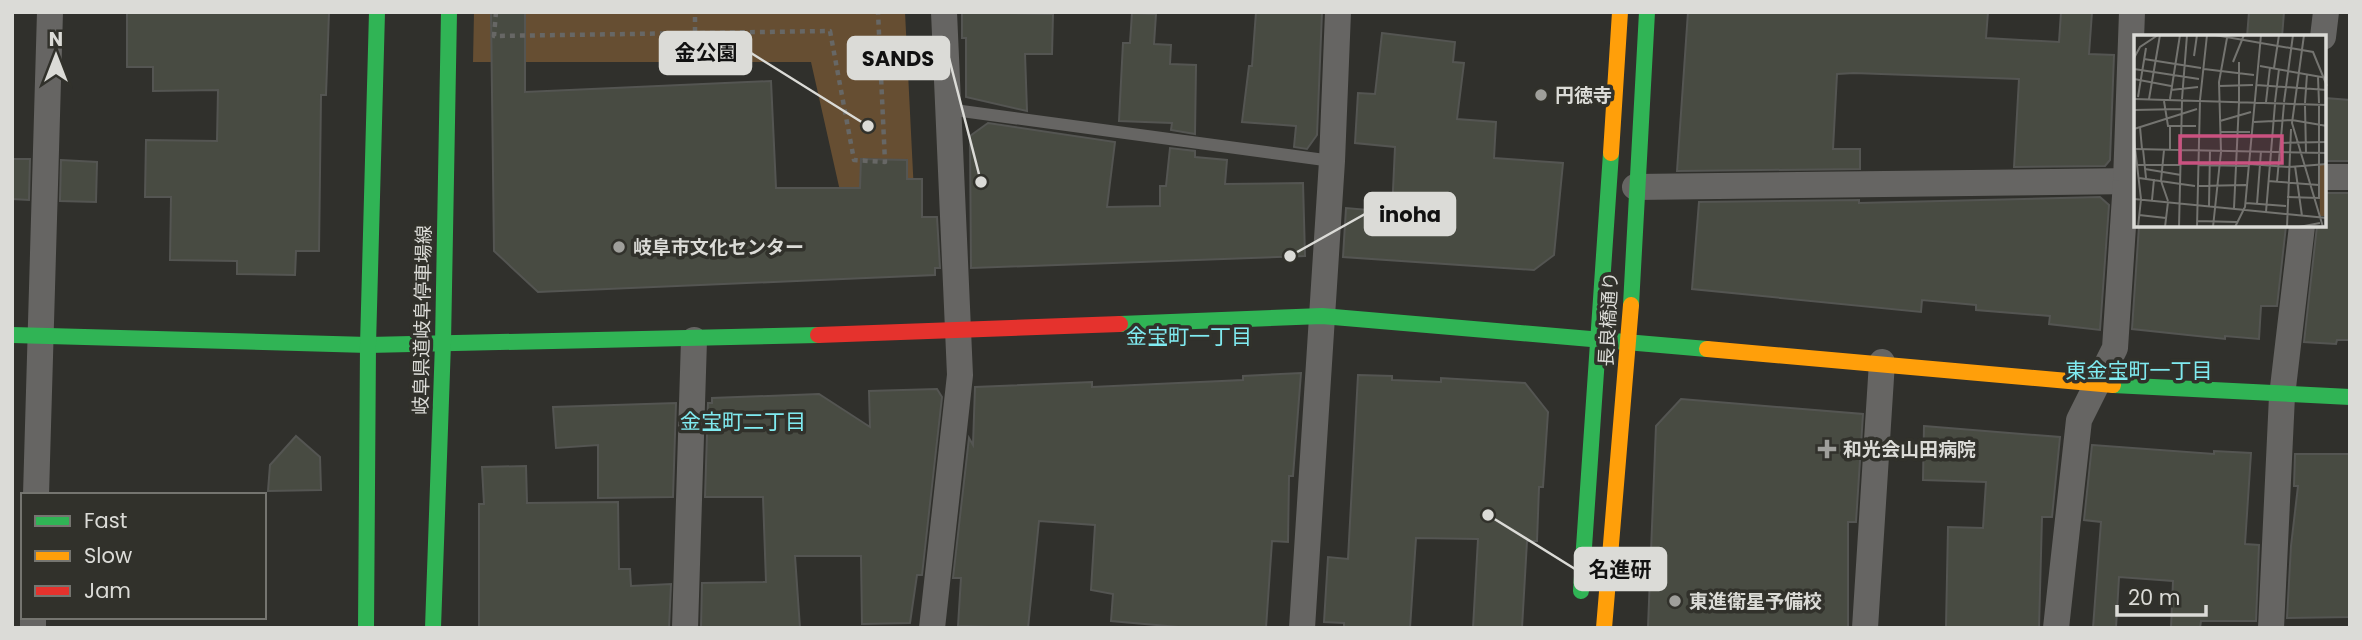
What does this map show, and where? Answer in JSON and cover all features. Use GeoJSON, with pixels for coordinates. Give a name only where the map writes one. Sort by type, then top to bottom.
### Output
{"type":"FeatureCollection","features":[{"type":"Feature","properties":{"kind":"main road"},"geometry":{"type":"LineString","coordinates":[[366,628],[368,345],[377,12]]}},
{"type":"Feature","properties":{"kind":"main road","name":"岐阜県道岐阜停車場線"},"geometry":{"type":"LineString","coordinates":[[433,628],[443,343],[449,12]]}},
{"type":"Feature","properties":{"kind":"main road","name":"長良橋通り"},"geometry":{"type":"LineString","coordinates":[[1579,614],[1620,12]]}},
{"type":"Feature","properties":{"kind":"main road","name":"長良橋通り"},"geometry":{"type":"LineString","coordinates":[[1604,628],[1629,344],[1635,187],[1647,12]]}},
{"type":"Feature","properties":{"kind":"main road"},"geometry":{"type":"LineString","coordinates":[[12,335],[368,345],[694,340],[1322,316],[1567,336],[1629,344],[1882,362],[2097,384],[2282,396],[2350,397]]}},
{"type":"Feature","properties":{"kind":"street"},"geometry":{"type":"LineString","coordinates":[[36,493],[50,12]]}},
{"type":"Feature","properties":{"kind":"street"},"geometry":{"type":"LineString","coordinates":[[932,628],[960,375],[944,12]]}},
{"type":"Feature","properties":{"kind":"street"},"geometry":{"type":"LineString","coordinates":[[1303,628],[1332,161],[1338,12]]}},
{"type":"Feature","properties":{"kind":"street"},"geometry":{"type":"LineString","coordinates":[[2056,628],[2079,420],[2115,348],[2131,181],[2132,12]]}},
{"type":"Feature","properties":{"kind":"street"},"geometry":{"type":"LineString","coordinates":[[2323,35],[2326,12]]}},
{"type":"Feature","properties":{"kind":"street"},"geometry":{"type":"LineString","coordinates":[[2327,177],[2350,177]]}},
{"type":"Feature","properties":{"kind":"street"},"geometry":{"type":"LineString","coordinates":[[1635,187],[2131,181]]}},
{"type":"Feature","properties":{"kind":"street"},"geometry":{"type":"LineString","coordinates":[[2271,628],[2282,396],[2302,228]]}},
{"type":"Feature","properties":{"kind":"street"},"geometry":{"type":"LineString","coordinates":[[685,628],[694,340]]}},
{"type":"Feature","properties":{"kind":"street"},"geometry":{"type":"LineString","coordinates":[[1865,628],[1882,362]]}},
{"type":"Feature","properties":{"kind":"lane"},"geometry":{"type":"LineString","coordinates":[[947,109],[1332,161]]}},
{"type":"Feature","properties":{"kind":"path"},"geometry":{"type":"LineString","coordinates":[[496,12],[494,36],[830,31],[854,160],[885,162],[878,12]]}},
{"type":"Feature","properties":{"kind":"path"},"geometry":{"type":"LineString","coordinates":[[695,12],[695,33]]}},
{"type":"Feature","properties":{"kind":"shaded area"},"geometry":{"type":"Polygon","coordinates":[[[474,12],[905,12],[914,193],[840,191],[811,62],[473,62],[474,12]]]}},
{"type":"Feature","properties":{"kind":"building"},"geometry":{"type":"Polygon","coordinates":[[[329,12],[326,95],[321,95],[319,251],[296,251],[295,275],[237,274],[237,261],[170,260],[171,197],[145,197],[146,140],[217,141],[218,90],[153,91],[153,67],[127,67],[127,13],[329,12]]]}},
{"type":"Feature","properties":{"kind":"building","name":"岐阜市文化センター"},"geometry":{"type":"Polygon","coordinates":[[[491,12],[525,12],[525,92],[771,81],[776,188],[860,188],[861,159],[907,160],[907,179],[922,179],[922,217],[937,217],[940,268],[935,268],[935,275],[538,292],[494,251],[491,12]]]}},
{"type":"Feature","properties":{"kind":"building"},"geometry":{"type":"Polygon","coordinates":[[[962,12],[1053,14],[1052,54],[1025,54],[1027,111],[966,97],[966,38],[962,38],[962,12]]]}},
{"type":"Feature","properties":{"kind":"building"},"geometry":{"type":"Polygon","coordinates":[[[1256,12],[1322,12],[1317,135],[1307,149],[1294,147],[1296,126],[1242,122],[1249,66],[1252,66],[1256,12]]]}},
{"type":"Feature","properties":{"kind":"building"},"geometry":{"type":"Polygon","coordinates":[[[1688,12],[1988,12],[1986,38],[2059,42],[2061,12],[2092,12],[2089,54],[2114,55],[2110,160],[2105,166],[2014,167],[2019,79],[1854,73],[1837,74],[1833,149],[1860,149],[1860,169],[1677,171],[1688,12]]]}},
{"type":"Feature","properties":{"kind":"building"},"geometry":{"type":"Polygon","coordinates":[[[2249,12],[2284,12],[2282,35],[2247,35],[2249,12]]]}},
{"type":"Feature","properties":{"kind":"building"},"geometry":{"type":"Polygon","coordinates":[[[1132,13],[1156,14],[1154,44],[1171,45],[1170,64],[1196,65],[1195,134],[1171,130],[1172,123],[1119,121],[1123,43],[1130,43],[1132,13]]]}},
{"type":"Feature","properties":{"kind":"building"},"geometry":{"type":"Polygon","coordinates":[[[1382,33],[1455,42],[1453,62],[1464,63],[1457,119],[1496,122],[1494,158],[1563,163],[1554,255],[1534,270],[1343,257],[1346,208],[1392,212],[1395,147],[1355,143],[1358,93],[1375,94],[1382,33]]]}},
{"type":"Feature","properties":{"kind":"building"},"geometry":{"type":"Polygon","coordinates":[[[2327,98],[2350,100],[2350,161],[2327,161],[2327,98]]]}},
{"type":"Feature","properties":{"kind":"building"},"geometry":{"type":"Polygon","coordinates":[[[988,123],[1115,142],[1107,207],[1160,206],[1160,186],[1166,186],[1170,148],[1195,151],[1195,157],[1227,160],[1225,184],[1303,183],[1305,256],[971,268],[970,136],[988,123]]]}},
{"type":"Feature","properties":{"kind":"building"},"geometry":{"type":"Polygon","coordinates":[[[12,159],[30,159],[29,200],[12,199],[12,159]]]}},
{"type":"Feature","properties":{"kind":"building"},"geometry":{"type":"Polygon","coordinates":[[[61,160],[97,162],[96,202],[60,201],[61,160]]]}},
{"type":"Feature","properties":{"kind":"building"},"geometry":{"type":"Polygon","coordinates":[[[2327,193],[2350,193],[2350,340],[2337,340],[2336,344],[2304,342],[2317,228],[2327,228],[2327,193]]]}},
{"type":"Feature","properties":{"kind":"building"},"geometry":{"type":"Polygon","coordinates":[[[2100,197],[2109,205],[2100,330],[2049,324],[2050,316],[1976,310],[1976,305],[1922,300],[1921,312],[1692,289],[1699,202],[1859,200],[1859,203],[2100,197]]]}},
{"type":"Feature","properties":{"kind":"building"},"geometry":{"type":"Polygon","coordinates":[[[2139,228],[2286,228],[2277,306],[2261,306],[2259,339],[2225,336],[2225,339],[2132,329],[2139,228]]]}},
{"type":"Feature","properties":{"kind":"building"},"geometry":{"type":"Polygon","coordinates":[[[1301,373],[1293,476],[1289,476],[1288,542],[1272,541],[1266,628],[1190,628],[1111,621],[1113,594],[1091,590],[1095,525],[1039,521],[1028,628],[958,626],[961,578],[953,578],[969,438],[973,445],[975,387],[1092,382],[1092,387],[1243,380],[1243,376],[1301,373]]]}},
{"type":"Feature","properties":{"kind":"building"},"geometry":{"type":"Polygon","coordinates":[[[1358,375],[1392,376],[1392,380],[1441,382],[1441,378],[1525,383],[1548,412],[1543,487],[1539,487],[1537,541],[1527,541],[1522,628],[1473,628],[1478,539],[1416,538],[1410,628],[1344,628],[1344,623],[1324,622],[1328,557],[1348,559],[1358,375]]]}},
{"type":"Feature","properties":{"kind":"building"},"geometry":{"type":"Polygon","coordinates":[[[937,389],[942,397],[922,575],[917,575],[910,623],[862,624],[861,556],[795,556],[800,628],[701,628],[702,583],[766,582],[763,497],[705,497],[708,403],[712,403],[712,398],[819,394],[870,427],[869,391],[937,389]]]}},
{"type":"Feature","properties":{"kind":"building"},"geometry":{"type":"Polygon","coordinates":[[[1681,399],[1863,414],[1856,522],[1848,522],[1848,628],[1648,627],[1656,426],[1681,399]]]}},
{"type":"Feature","properties":{"kind":"building"},"geometry":{"type":"Polygon","coordinates":[[[676,403],[673,497],[598,498],[598,445],[556,448],[553,407],[676,403]]]}},
{"type":"Feature","properties":{"kind":"building"},"geometry":{"type":"Polygon","coordinates":[[[1924,426],[2060,437],[2052,517],[2042,517],[2039,628],[1946,627],[1948,527],[1983,528],[1986,482],[1923,480],[1924,426]]]}},
{"type":"Feature","properties":{"kind":"building"},"geometry":{"type":"Polygon","coordinates":[[[296,436],[320,457],[321,490],[268,491],[270,465],[296,436]]]}},
{"type":"Feature","properties":{"kind":"building"},"geometry":{"type":"Polygon","coordinates":[[[2092,445],[2214,454],[2214,451],[2251,453],[2245,544],[2259,545],[2256,621],[2201,621],[2200,628],[2171,628],[2173,581],[2119,577],[2116,628],[2093,628],[2101,522],[2084,520],[2092,445]]]}},
{"type":"Feature","properties":{"kind":"building"},"geometry":{"type":"Polygon","coordinates":[[[2295,454],[2350,454],[2350,617],[2287,618],[2298,486],[2294,486],[2295,454]]]}},
{"type":"Feature","properties":{"kind":"building"},"geometry":{"type":"Polygon","coordinates":[[[526,466],[527,503],[618,502],[619,569],[630,569],[631,586],[671,584],[669,628],[479,628],[479,504],[484,504],[482,467],[526,466]]]}},
{"type":"Feature","properties":{"kind":"traffic: fast"},"geometry":{"type":"LineString","coordinates":[[366,628],[368,345],[377,12]]}},
{"type":"Feature","properties":{"kind":"traffic: fast"},"geometry":{"type":"LineString","coordinates":[[433,628],[443,343],[449,12]]}},
{"type":"Feature","properties":{"kind":"traffic: fast"},"geometry":{"type":"LineString","coordinates":[[1631,305],[1647,12]]}},
{"type":"Feature","properties":{"kind":"traffic: fast"},"geometry":{"type":"LineString","coordinates":[[1581,591],[1611,153]]}},
{"type":"Feature","properties":{"kind":"traffic: fast"},"geometry":{"type":"LineString","coordinates":[[1120,324],[1322,316],[1707,349]]}},
{"type":"Feature","properties":{"kind":"traffic: fast"},"geometry":{"type":"LineString","coordinates":[[12,335],[368,345],[818,335]]}},
{"type":"Feature","properties":{"kind":"traffic: fast"},"geometry":{"type":"LineString","coordinates":[[2113,385],[2350,397]]}},
{"type":"Feature","properties":{"kind":"traffic: slow"},"geometry":{"type":"LineString","coordinates":[[1611,153],[1620,12]]}},
{"type":"Feature","properties":{"kind":"traffic: slow"},"geometry":{"type":"LineString","coordinates":[[1604,628],[1631,305]]}},
{"type":"Feature","properties":{"kind":"traffic: slow"},"geometry":{"type":"LineString","coordinates":[[1707,349],[2113,385]]}},
{"type":"Feature","properties":{"kind":"traffic: jam"},"geometry":{"type":"LineString","coordinates":[[818,335],[1120,324]]}},
{"type":"Feature","properties":{"kind":"place","name":"円徳寺"},"geometry":{"type":"Point","coordinates":[1541,95]}},
{"type":"Feature","properties":{"kind":"place","name":"金公園"},"geometry":{"type":"Point","coordinates":[868,126]}},
{"type":"Feature","properties":{"kind":"place","name":"SANDS"},"geometry":{"type":"Point","coordinates":[981,182]}},
{"type":"Feature","properties":{"kind":"place","name":"岐阜市文化センター"},"geometry":{"type":"Point","coordinates":[619,247]}},
{"type":"Feature","properties":{"kind":"place","name":"inoha"},"geometry":{"type":"Point","coordinates":[1290,256]}},
{"type":"Feature","properties":{"kind":"place","name":"和光会山田病院"},"geometry":{"type":"Point","coordinates":[1827,449]}},
{"type":"Feature","properties":{"kind":"place","name":"名進研"},"geometry":{"type":"Point","coordinates":[1488,515]}},
{"type":"Feature","properties":{"kind":"place","name":"東進衛星予備校"},"geometry":{"type":"Point","coordinates":[1675,601]}},
{"type":"Feature","properties":{"kind":"district","name":"金宝町一丁目"},"geometry":{"type":"Point","coordinates":[1189,337]}},
{"type":"Feature","properties":{"kind":"district","name":"東金宝町一丁目"},"geometry":{"type":"Point","coordinates":[2139,371]}},
{"type":"Feature","properties":{"kind":"district","name":"金宝町二丁目"},"geometry":{"type":"Point","coordinates":[743,422]}}]}
